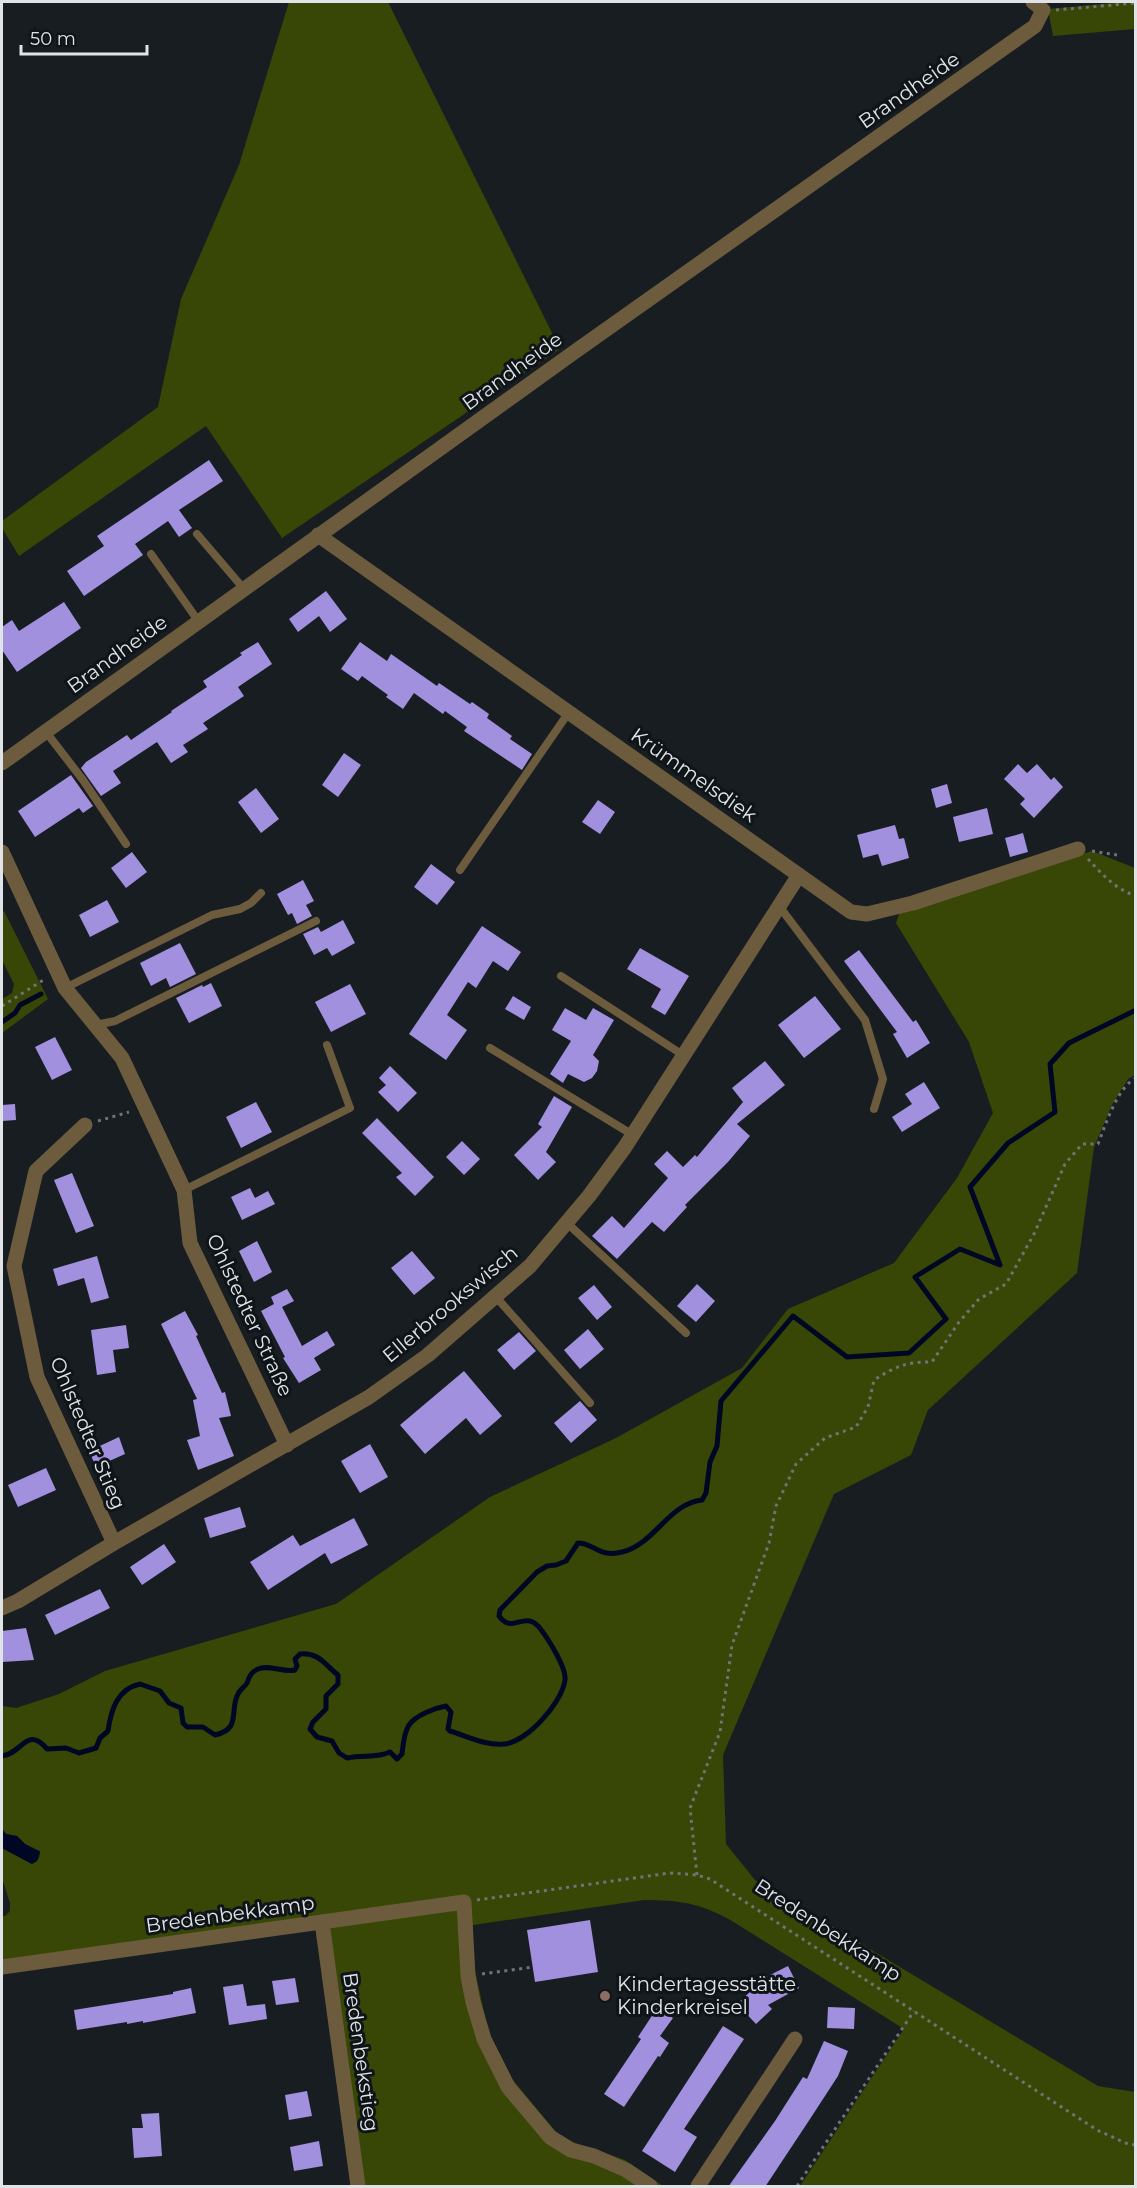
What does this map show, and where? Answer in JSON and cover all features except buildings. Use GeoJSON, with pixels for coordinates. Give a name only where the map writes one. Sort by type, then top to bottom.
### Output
{"type":"FeatureCollection","features":[{"type":"Feature","properties":{"kind":"street","name":"Brandheide"},"geometry":{"type":"LineString","coordinates":[[2,763],[318,535],[1035,26],[1038,6]]}},
{"type":"Feature","properties":{"kind":"street","name":"Krümmelsdiek"},"geometry":{"type":"LineString","coordinates":[[318,535],[851,912],[867,914],[913,903],[1078,849]]}},
{"type":"Feature","properties":{"kind":"street","name":"Ohlstedter Straße"},"geometry":{"type":"LineString","coordinates":[[2,852],[65,988],[122,1058],[184,1190],[190,1243],[287,1445]]}},
{"type":"Feature","properties":{"kind":"street","name":"Ellerbrookswisch"},"geometry":{"type":"LineString","coordinates":[[114,1543],[369,1397],[419,1361],[530,1266],[589,1196],[633,1135],[799,875]]}},
{"type":"Feature","properties":{"kind":"street","name":"Ohlstedter Stieg"},"geometry":{"type":"LineString","coordinates":[[85,1125],[36,1171],[14,1266],[37,1377],[114,1543]]}},
{"type":"Feature","properties":{"kind":"street"},"geometry":{"type":"LineString","coordinates":[[2,1608],[18,1601],[114,1543]]}},
{"type":"Feature","properties":{"kind":"street"},"geometry":{"type":"LineString","coordinates":[[464,1902],[468,1976],[472,2002],[484,2039],[508,2087],[550,2137],[571,2150],[594,2156],[626,2170],[650,2187]]}},
{"type":"Feature","properties":{"kind":"street","name":"Bredenbekkamp"},"geometry":{"type":"LineString","coordinates":[[2,1967],[464,1902]]}},
{"type":"Feature","properties":{"kind":"street","name":"Bredenbekstieg"},"geometry":{"type":"LineString","coordinates":[[322,1922],[358,2187]]}},
{"type":"Feature","properties":{"kind":"street"},"geometry":{"type":"LineString","coordinates":[[698,2187],[795,2038]]}},
{"type":"Feature","properties":{"kind":"lane"},"geometry":{"type":"LineString","coordinates":[[197,534],[244,589]]}},
{"type":"Feature","properties":{"kind":"lane"},"geometry":{"type":"LineString","coordinates":[[151,554],[199,622]]}},
{"type":"Feature","properties":{"kind":"lane"},"geometry":{"type":"LineString","coordinates":[[460,870],[569,712]]}},
{"type":"Feature","properties":{"kind":"lane"},"geometry":{"type":"LineString","coordinates":[[46,732],[83,780],[126,844]]}},
{"type":"Feature","properties":{"kind":"lane"},"geometry":{"type":"LineString","coordinates":[[65,988],[212,915],[240,909],[251,903],[261,893]]}},
{"type":"Feature","properties":{"kind":"lane"},"geometry":{"type":"LineString","coordinates":[[779,906],[865,1020],[883,1079],[874,1109]]}},
{"type":"Feature","properties":{"kind":"lane"},"geometry":{"type":"LineString","coordinates":[[94,1025],[115,1022],[316,921]]}},
{"type":"Feature","properties":{"kind":"lane"},"geometry":{"type":"LineString","coordinates":[[561,976],[683,1056]]}},
{"type":"Feature","properties":{"kind":"lane"},"geometry":{"type":"LineString","coordinates":[[184,1190],[350,1108],[327,1045]]}},
{"type":"Feature","properties":{"kind":"lane"},"geometry":{"type":"LineString","coordinates":[[490,1048],[633,1135]]}},
{"type":"Feature","properties":{"kind":"lane"},"geometry":{"type":"LineString","coordinates":[[567,1222],[686,1333]]}},
{"type":"Feature","properties":{"kind":"lane"},"geometry":{"type":"LineString","coordinates":[[496,1297],[590,1403]]}},
{"type":"Feature","properties":{"kind":"path"},"geometry":{"type":"LineString","coordinates":[[1038,6],[1136,3]]}},
{"type":"Feature","properties":{"kind":"path"},"geometry":{"type":"LineString","coordinates":[[1078,849],[1117,855]]}},
{"type":"Feature","properties":{"kind":"path"},"geometry":{"type":"LineString","coordinates":[[1078,849],[1108,881],[1126,893],[1136,896]]}},
{"type":"Feature","properties":{"kind":"path"},"geometry":{"type":"LineString","coordinates":[[2,1006],[57,973]]}},
{"type":"Feature","properties":{"kind":"path"},"geometry":{"type":"LineString","coordinates":[[697,1875],[690,1808],[720,1732],[732,1645],[770,1543],[777,1506],[796,1464],[825,1438],[856,1427],[868,1407],[874,1380],[896,1366],[912,1362],[932,1362],[959,1322],[979,1299],[1006,1284],[1034,1234],[1065,1164],[1082,1144],[1098,1144],[1112,1108],[1130,1080],[1136,1078]]}},
{"type":"Feature","properties":{"kind":"path"},"geometry":{"type":"LineString","coordinates":[[85,1125],[144,1107]]}},
{"type":"Feature","properties":{"kind":"path","name":"Bredenbekkamp"},"geometry":{"type":"LineString","coordinates":[[464,1902],[670,1874],[697,1875],[710,1879],[1096,2130],[1128,2144],[1136,2145]]}},
{"type":"Feature","properties":{"kind":"path"},"geometry":{"type":"LineString","coordinates":[[468,1976],[533,1966]]}},
{"type":"Feature","properties":{"kind":"path"},"geometry":{"type":"LineString","coordinates":[[797,2187],[914,2010]]}},
{"type":"Feature","properties":{"kind":"green space"},"geometry":{"type":"Polygon","coordinates":[[[289,2],[388,2],[560,349],[282,538],[206,426],[19,556],[2,528],[2,521],[158,407],[181,299],[239,165],[289,2]]]}},
{"type":"Feature","properties":{"kind":"green space"},"geometry":{"type":"Polygon","coordinates":[[[1135,2],[1135,29],[1053,36],[1048,9],[1135,2]]]}},
{"type":"Feature","properties":{"kind":"green space"},"geometry":{"type":"Polygon","coordinates":[[[1092,851],[1135,868],[1135,1075],[1128,1079],[1112,1105],[1094,1147],[1077,1273],[928,1410],[911,1455],[834,1494],[723,1755],[726,1844],[755,1880],[1098,2086],[1135,2092],[1135,2186],[800,2186],[904,2029],[732,1921],[710,1910],[690,1904],[644,1900],[473,1925],[473,1961],[488,2031],[513,2080],[561,2138],[625,2160],[663,2186],[361,2186],[322,1923],[2,1967],[2,1916],[10,1911],[10,1903],[2,1878],[2,1848],[32,1864],[40,1856],[40,1851],[25,1844],[17,1836],[6,1834],[2,1829],[2,1706],[16,1708],[59,1694],[105,1671],[336,1604],[490,1497],[616,1438],[742,1368],[788,1309],[894,1263],[957,1178],[993,1113],[969,1042],[896,923],[900,911],[1092,851]]]}},
{"type":"Feature","properties":{"kind":"green space"},"geometry":{"type":"Polygon","coordinates":[[[4,911],[48,999],[2,1033],[2,999],[12,993],[14,984],[2,960],[2,913],[4,911]]]}},
{"type":"Feature","properties":{"kind":"water"},"geometry":{"type":"Polygon","coordinates":[[[2,1829],[6,1834],[17,1836],[25,1844],[40,1852],[37,1861],[32,1864],[2,1848],[2,1829]]]}},
{"type":"Feature","properties":{"kind":"waterway"},"geometry":{"type":"LineString","coordinates":[[2,1022],[15,1013],[20,1005],[41,994]]}},
{"type":"Feature","properties":{"kind":"waterway"},"geometry":{"type":"LineString","coordinates":[[2,1756],[15,1751],[29,1740],[40,1742],[47,1749],[66,1748],[79,1753],[96,1748],[100,1738],[108,1731],[116,1702],[126,1690],[140,1684],[160,1691],[169,1703],[181,1708],[183,1723],[187,1727],[203,1727],[215,1735],[223,1732],[232,1724],[239,1692],[252,1673],[262,1668],[295,1670],[297,1666],[295,1659],[300,1654],[317,1657],[338,1675],[338,1684],[326,1696],[326,1709],[313,1722],[310,1729],[317,1737],[332,1741],[339,1753],[347,1758],[390,1752],[397,1759],[402,1754],[406,1731],[412,1721],[426,1712],[446,1706],[451,1712],[448,1729],[450,1731],[483,1742],[497,1744],[513,1742],[523,1736],[533,1729],[550,1710],[562,1689],[565,1675],[556,1653],[539,1627],[528,1621],[514,1623],[504,1621],[499,1616],[500,1610],[537,1572],[547,1566],[566,1561],[578,1543],[602,1552],[622,1552],[643,1541],[680,1508],[702,1500],[706,1493],[710,1462],[717,1446],[721,1401],[793,1316],[847,1357],[909,1353],[946,1319],[915,1277],[960,1249],[1000,1265],[970,1187],[1008,1143],[1055,1112],[1050,1064],[1069,1043],[1136,1010]]}},
{"type":"Feature","properties":{"kind":"place","name":"Kindertagesstätte Kinderkreisel"},"geometry":{"type":"Point","coordinates":[605,1996]}}]}
